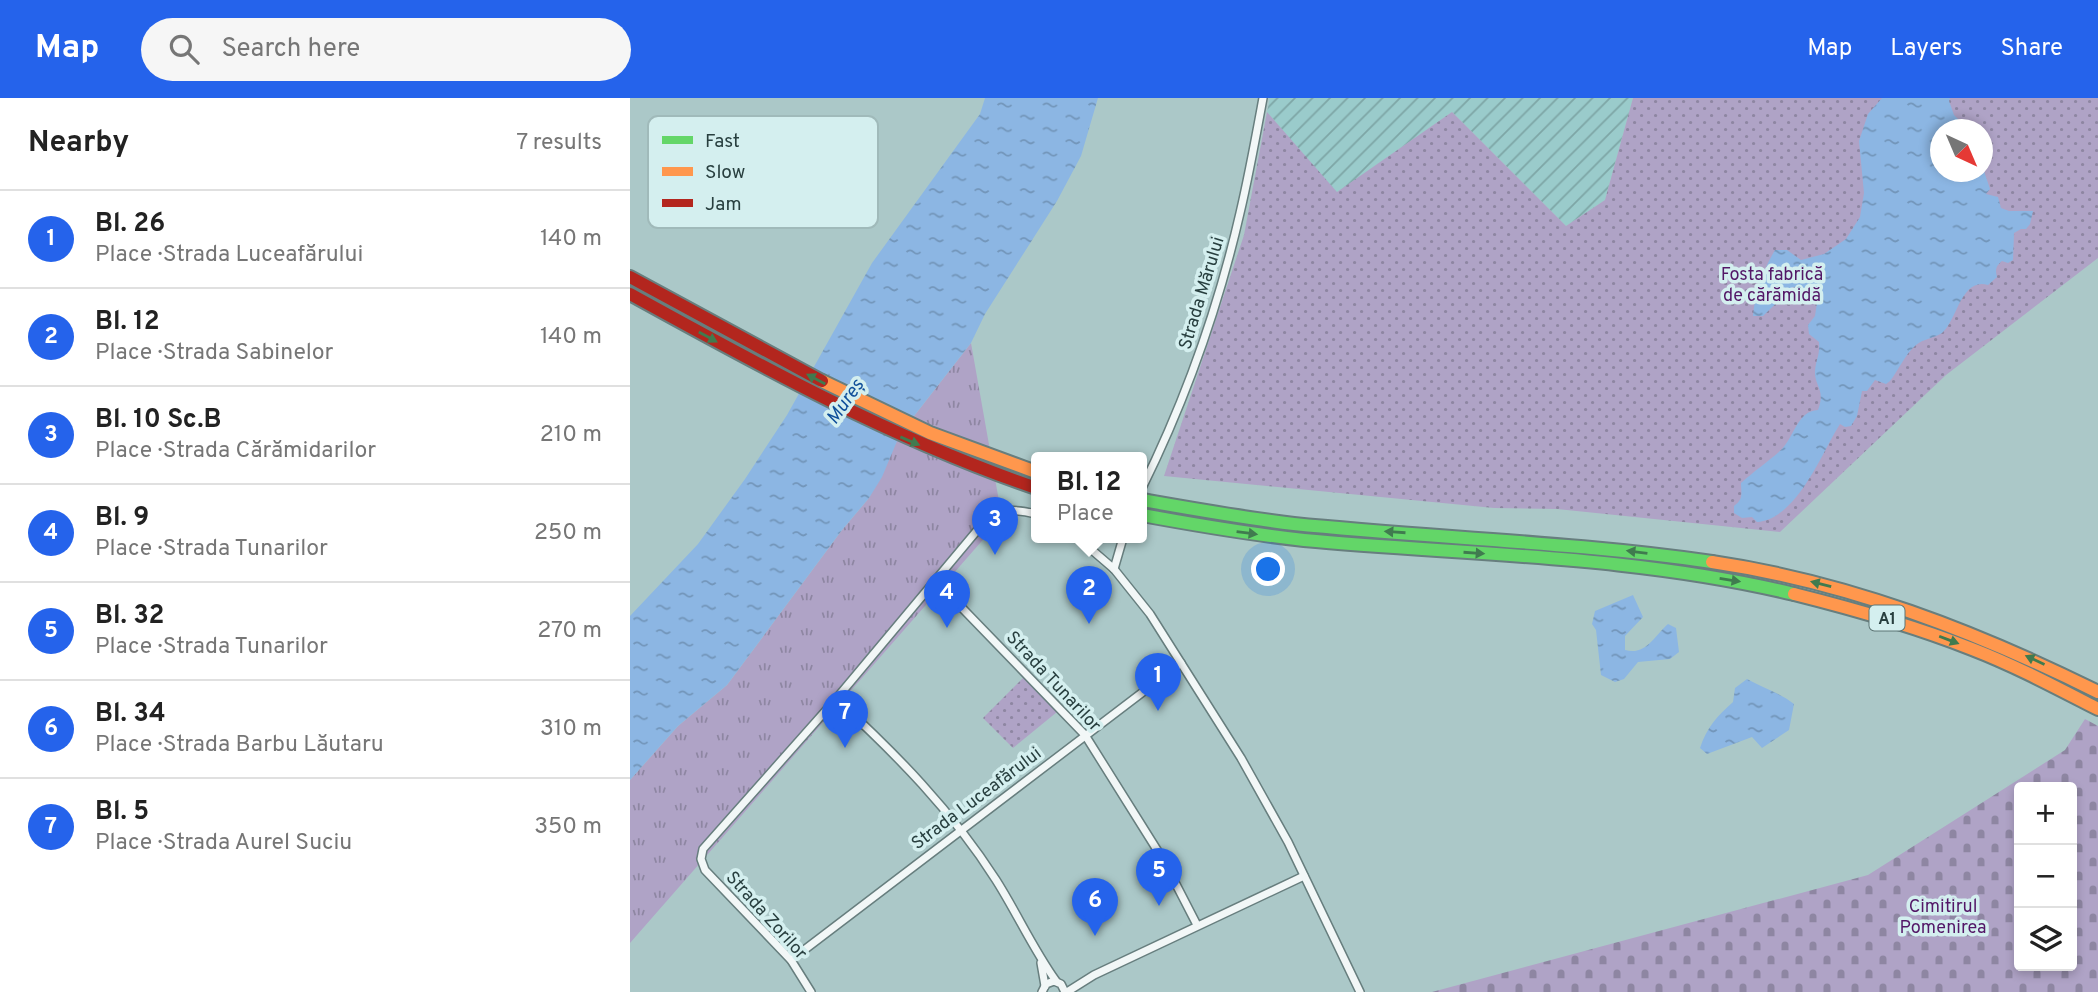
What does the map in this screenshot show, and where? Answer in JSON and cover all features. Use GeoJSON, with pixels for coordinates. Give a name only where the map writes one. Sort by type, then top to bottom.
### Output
{"type":"FeatureCollection","features":[{"type":"Feature","properties":{"kind":"highway"},"geometry":{"type":"LineString","coordinates":[[630,277],[893,417],[1031,470]]}},
{"type":"Feature","properties":{"kind":"highway"},"geometry":{"type":"LineString","coordinates":[[630,294],[893,434],[1031,486]]}},
{"type":"Feature","properties":{"kind":"highway","name":"A1"},"geometry":{"type":"LineString","coordinates":[[1147,501],[1332,527],[1610,549],[1748,568],[1807,580],[1896,605],[2002,645],[2098,692]]}},
{"type":"Feature","properties":{"kind":"highway","name":"A1"},"geometry":{"type":"LineString","coordinates":[[1147,516],[1180,523],[1338,543],[1663,570],[1773,588],[1871,613],[1939,636],[1994,658],[2098,709]]}},
{"type":"Feature","properties":{"kind":"street","name":"Strada Mărului"},"geometry":{"type":"LineString","coordinates":[[1147,478],[1171,428],[1207,332],[1240,214],[1264,98]]}},
{"type":"Feature","properties":{"kind":"street"},"geometry":{"type":"LineString","coordinates":[[1031,513],[1007,510],[993,514],[836,699],[908,768],[960,829],[996,880],[1040,959],[1066,992],[1086,978],[1304,876]]}},
{"type":"Feature","properties":{"kind":"street"},"geometry":{"type":"LineString","coordinates":[[1084,543],[1114,569],[1150,614],[1181,663],[1275,816],[1360,992]]}},
{"type":"Feature","properties":{"kind":"street"},"geometry":{"type":"LineString","coordinates":[[1114,569],[1122,543]]}},
{"type":"Feature","properties":{"kind":"street","name":"Strada Tunarilor"},"geometry":{"type":"LineString","coordinates":[[935,580],[1085,735],[1164,861],[1197,925]]}},
{"type":"Feature","properties":{"kind":"street","name":"Strada Luceafărului"},"geometry":{"type":"LineString","coordinates":[[791,960],[1181,663]]}},
{"type":"Feature","properties":{"kind":"street","name":"Strada Zorilor"},"geometry":{"type":"LineString","coordinates":[[811,992],[791,960],[705,870],[701,859],[707,844],[836,699]]}},
{"type":"Feature","properties":{"kind":"street"},"geometry":{"type":"LineString","coordinates":[[1040,959],[1043,990]]}},
{"type":"Feature","properties":{"kind":"street"},"geometry":{"type":"LineString","coordinates":[[1043,990],[1049,982],[1086,978]]}},
{"type":"Feature","properties":{"kind":"shaded area"},"geometry":{"type":"Polygon","coordinates":[[[1270,98],[1633,98],[1605,200],[1566,226],[1452,112],[1337,193],[1267,112],[1270,98]]]}},
{"type":"Feature","properties":{"kind":"green space","name":"Fosta fabrică de cărămidă"},"geometry":{"type":"Polygon","coordinates":[[[1633,98],[2098,98],[2098,258],[1946,375],[1780,532],[1557,509],[1494,508],[1164,476],[1244,235],[1267,112],[1337,192],[1452,112],[1566,226],[1605,200],[1633,98]]]}},
{"type":"Feature","properties":{"kind":"green space"},"geometry":{"type":"Polygon","coordinates":[[[971,343],[1002,518],[630,943],[630,780],[678,726],[727,685],[842,530],[869,498],[900,434],[971,343]]]}},
{"type":"Feature","properties":{"kind":"green space"},"geometry":{"type":"Polygon","coordinates":[[[1025,676],[1057,712],[1013,748],[983,718],[1025,676]]]}},
{"type":"Feature","properties":{"kind":"green space","name":"Cimitirul Pomenirea"},"geometry":{"type":"Polygon","coordinates":[[[2085,719],[2098,726],[2098,992],[1432,992],[1868,875],[2014,782],[2014,971],[2077,971],[2077,782],[2015,782],[2065,750],[2085,719]]]}},
{"type":"Feature","properties":{"kind":"water","name":"Mureș"},"geometry":{"type":"Polygon","coordinates":[[[985,98],[1098,98],[1081,156],[1057,201],[985,314],[971,343],[900,434],[882,477],[869,498],[842,530],[727,685],[678,726],[630,780],[630,616],[698,544],[745,479],[787,415],[872,263],[980,114],[985,98]]]}},
{"type":"Feature","properties":{"kind":"water"},"geometry":{"type":"Polygon","coordinates":[[[1882,98],[1950,98],[1954,115],[1958,119],[1930,119],[1930,182],[1988,182],[1990,189],[1986,194],[1998,197],[2001,208],[2009,211],[2033,211],[2030,224],[2026,229],[2014,233],[2013,260],[2000,263],[1996,268],[1997,277],[1988,285],[1979,284],[1972,287],[1942,333],[1916,345],[1886,384],[1875,380],[1867,391],[1862,391],[1857,416],[1851,426],[1840,424],[1796,498],[1771,518],[1757,522],[1752,517],[1742,518],[1734,513],[1734,506],[1741,496],[1741,483],[1781,450],[1801,419],[1811,411],[1818,410],[1821,397],[1815,376],[1819,342],[1809,334],[1808,325],[1815,316],[1817,303],[1808,293],[1793,287],[1763,316],[1753,316],[1760,282],[1775,250],[1787,250],[1801,260],[1824,254],[1846,239],[1860,217],[1864,193],[1859,141],[1868,114],[1882,98]]]}},
{"type":"Feature","properties":{"kind":"water"},"geometry":{"type":"Polygon","coordinates":[[[1633,595],[1643,617],[1625,636],[1625,650],[1644,648],[1668,624],[1676,628],[1679,652],[1670,659],[1638,662],[1624,679],[1615,682],[1601,675],[1596,630],[1592,624],[1595,611],[1633,595]]]}},
{"type":"Feature","properties":{"kind":"water"},"geometry":{"type":"Polygon","coordinates":[[[1747,679],[1794,704],[1789,730],[1762,748],[1752,737],[1707,754],[1700,748],[1709,728],[1733,702],[1735,688],[1747,679]]]}},
{"type":"Feature","properties":{"kind":"traffic: fast"},"geometry":{"type":"LineString","coordinates":[[1147,501],[1294,524],[1555,545],[1712,562]]}},
{"type":"Feature","properties":{"kind":"traffic: fast"},"geometry":{"type":"LineString","coordinates":[[1147,516],[1304,540],[1550,558],[1672,571],[1794,594]]}},
{"type":"Feature","properties":{"kind":"traffic: slow"},"geometry":{"type":"LineString","coordinates":[[822,381],[930,433],[1031,470]]}},
{"type":"Feature","properties":{"kind":"traffic: slow"},"geometry":{"type":"LineString","coordinates":[[1712,562],[1812,582],[1910,612],[1958,629],[2098,692]]}},
{"type":"Feature","properties":{"kind":"traffic: slow"},"geometry":{"type":"LineString","coordinates":[[1794,594],[1884,618],[1950,641],[2020,670],[2098,709]]}},
{"type":"Feature","properties":{"kind":"traffic: jam"},"geometry":{"type":"LineString","coordinates":[[630,277],[822,381]]}},
{"type":"Feature","properties":{"kind":"traffic: jam"},"geometry":{"type":"LineString","coordinates":[[630,294],[829,400],[931,447],[1031,486]]}},
{"type":"Feature","properties":{"kind":"place","name":"Bl. 10 Sc.B"},"geometry":{"type":"Point","coordinates":[995,555]}},
{"type":"Feature","properties":{"kind":"place","name":"Bl. 12"},"geometry":{"type":"Point","coordinates":[1089,624]}},
{"type":"Feature","properties":{"kind":"place","name":"Bl. 9"},"geometry":{"type":"Point","coordinates":[947,628]}},
{"type":"Feature","properties":{"kind":"place","name":"Bl. 26"},"geometry":{"type":"Point","coordinates":[1158,711]}},
{"type":"Feature","properties":{"kind":"place","name":"Bl. 5"},"geometry":{"type":"Point","coordinates":[845,748]}},
{"type":"Feature","properties":{"kind":"place","name":"Bl. 32"},"geometry":{"type":"Point","coordinates":[1159,906]}},
{"type":"Feature","properties":{"kind":"place","name":"Bl. 34"},"geometry":{"type":"Point","coordinates":[1095,936]}}]}
